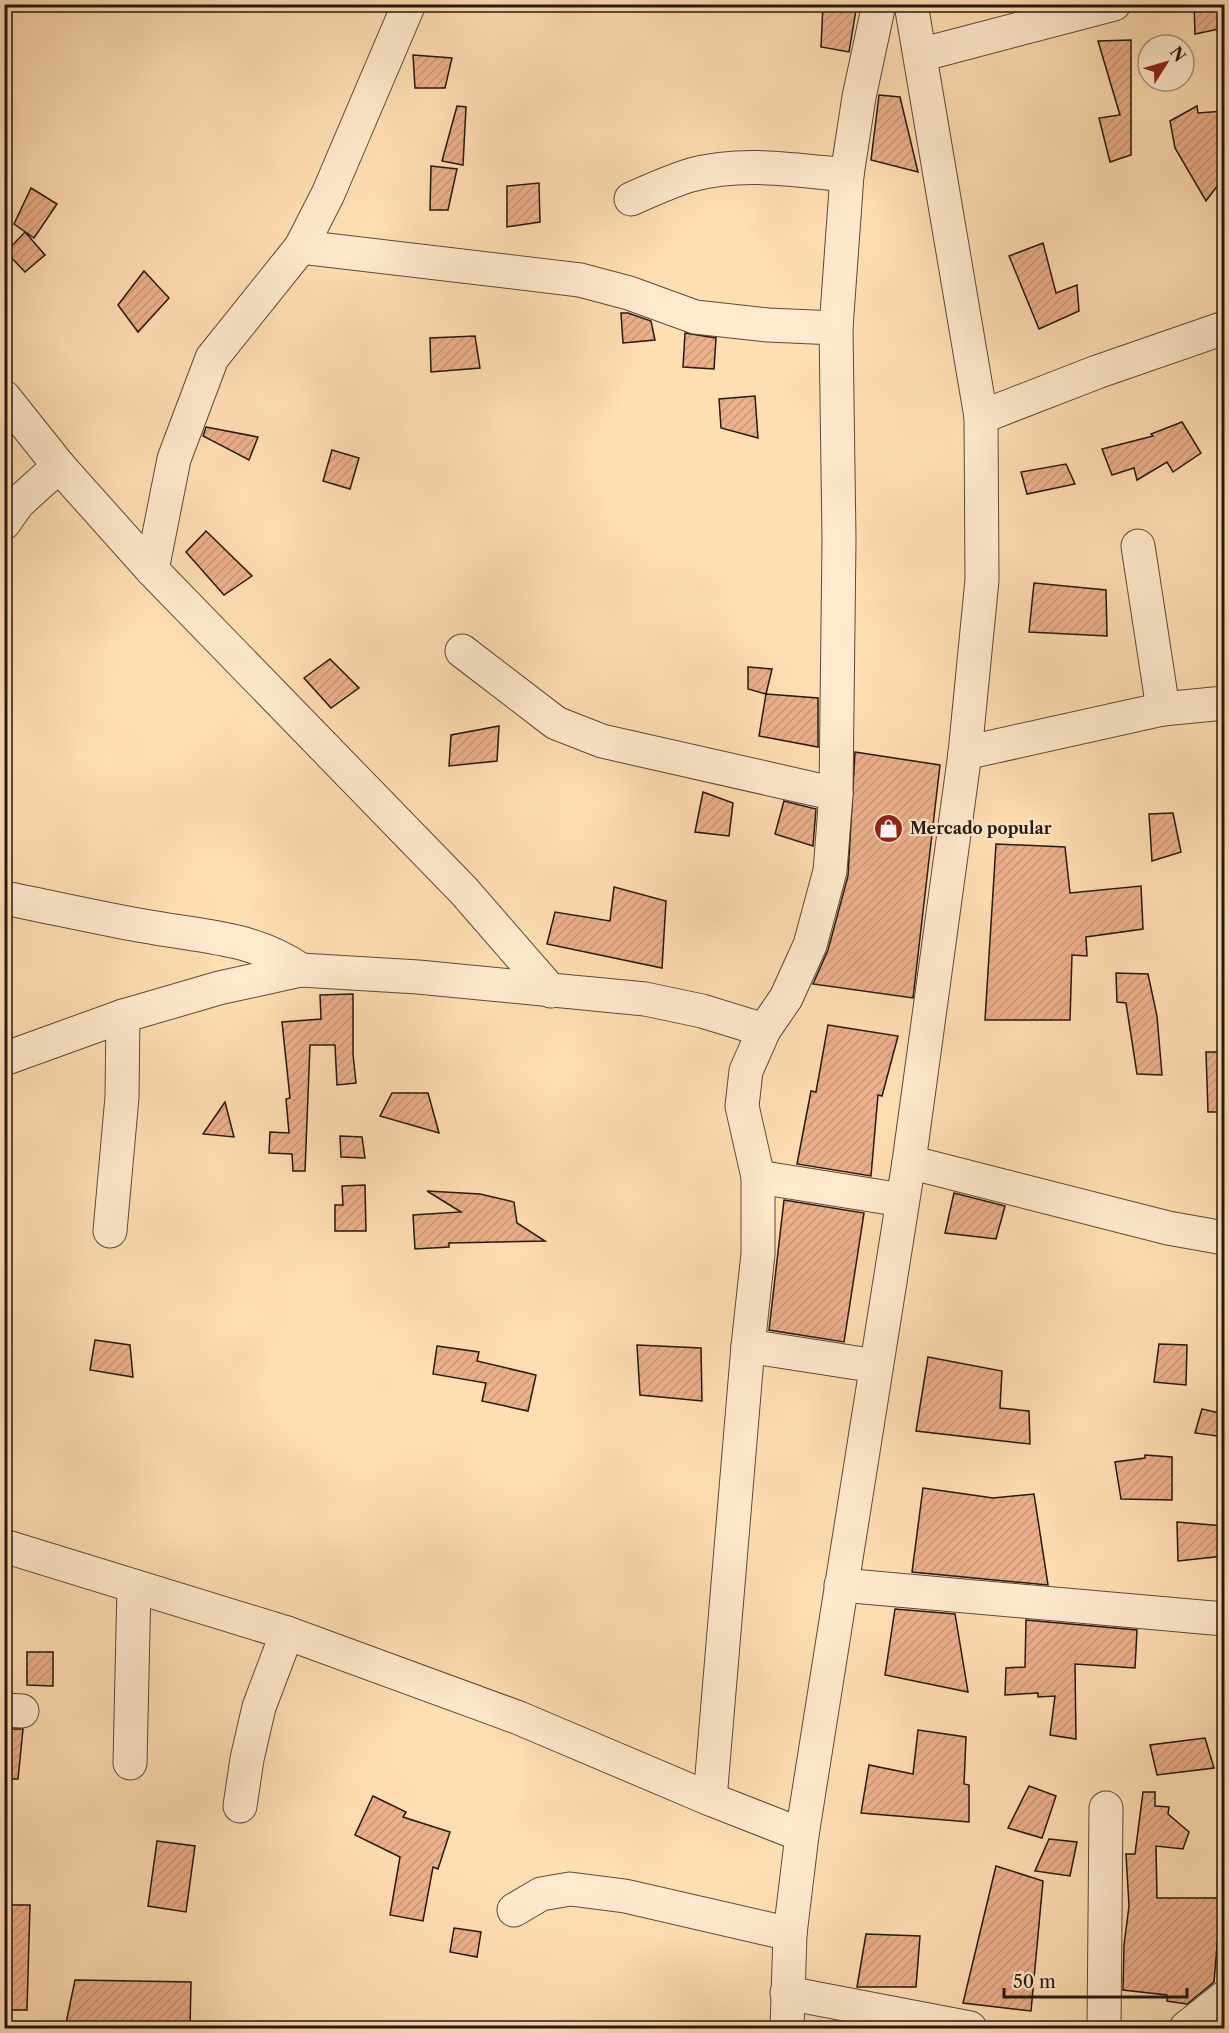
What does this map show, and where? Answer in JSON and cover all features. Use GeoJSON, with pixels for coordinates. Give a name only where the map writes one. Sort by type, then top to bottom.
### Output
{"type":"FeatureCollection","features":[{"type":"Feature","properties":{"kind":"street"},"geometry":{"type":"LineString","coordinates":[[152,570],[174,459],[212,358],[301,247],[328,194],[409,4]]}},
{"type":"Feature","properties":{"kind":"street"},"geometry":{"type":"LineString","coordinates":[[710,1799],[748,1346],[758,1254],[758,1177],[742,1106],[746,1071],[764,1030],[786,998],[810,945],[830,871],[836,794],[840,539],[836,328],[847,175],[859,97],[879,4]]}},
{"type":"Feature","properties":{"kind":"street"},"geometry":{"type":"LineString","coordinates":[[787,2028],[790,1934],[802,1835],[909,1162],[964,753],[982,580],[981,417],[911,4]]}},
{"type":"Feature","properties":{"kind":"street"},"geometry":{"type":"LineString","coordinates":[[920,55],[1114,4]]}},
{"type":"Feature","properties":{"kind":"street"},"geometry":{"type":"LineString","coordinates":[[631,199],[692,175],[729,168],[767,167],[847,175]]}},
{"type":"Feature","properties":{"kind":"street"},"geometry":{"type":"LineString","coordinates":[[301,247],[580,280],[629,293],[695,317],[768,325],[836,328]]}},
{"type":"Feature","properties":{"kind":"street"},"geometry":{"type":"LineString","coordinates":[[981,417],[1097,372],[1224,328]]}},
{"type":"Feature","properties":{"kind":"street"},"geometry":{"type":"LineString","coordinates":[[4,397],[59,466],[152,570],[464,891],[551,992]]}},
{"type":"Feature","properties":{"kind":"street"},"geometry":{"type":"LineString","coordinates":[[4,523],[18,503],[59,466]]}},
{"type":"Feature","properties":{"kind":"street"},"geometry":{"type":"LineString","coordinates":[[1138,546],[1163,709]]}},
{"type":"Feature","properties":{"kind":"street"},"geometry":{"type":"LineString","coordinates":[[462,651],[556,723],[602,741],[836,794]]}},
{"type":"Feature","properties":{"kind":"street"},"geometry":{"type":"LineString","coordinates":[[964,753],[1163,709],[1224,703]]}},
{"type":"Feature","properties":{"kind":"street"},"geometry":{"type":"LineString","coordinates":[[4,898],[143,926],[250,944],[278,954],[301,970]]}},
{"type":"Feature","properties":{"kind":"street"},"geometry":{"type":"LineString","coordinates":[[4,1059],[123,1016],[219,988],[301,970],[418,977],[551,992],[645,999],[702,1011],[764,1030]]}},
{"type":"Feature","properties":{"kind":"street"},"geometry":{"type":"LineString","coordinates":[[110,1231],[122,1097],[123,1016]]}},
{"type":"Feature","properties":{"kind":"street"},"geometry":{"type":"LineString","coordinates":[[909,1162],[1168,1228],[1224,1238]]}},
{"type":"Feature","properties":{"kind":"street"},"geometry":{"type":"LineString","coordinates":[[758,1177],[902,1200]]}},
{"type":"Feature","properties":{"kind":"street"},"geometry":{"type":"LineString","coordinates":[[748,1346],[876,1366]]}},
{"type":"Feature","properties":{"kind":"street"},"geometry":{"type":"LineString","coordinates":[[4,1546],[287,1633],[519,1718],[710,1799],[802,1835]]}},
{"type":"Feature","properties":{"kind":"street"},"geometry":{"type":"LineString","coordinates":[[842,1585],[1224,1619]]}},
{"type":"Feature","properties":{"kind":"street"},"geometry":{"type":"LineString","coordinates":[[129,1763],[134,1586]]}},
{"type":"Feature","properties":{"kind":"street"},"geometry":{"type":"LineString","coordinates":[[240,1806],[247,1759],[260,1707],[287,1633]]}},
{"type":"Feature","properties":{"kind":"street"},"geometry":{"type":"LineString","coordinates":[[1104,2028],[1106,1808]]}},
{"type":"Feature","properties":{"kind":"street"},"geometry":{"type":"LineString","coordinates":[[514,1910],[541,1894],[570,1889],[625,1896],[790,1934]]}},
{"type":"Feature","properties":{"kind":"street"},"geometry":{"type":"LineString","coordinates":[[787,1993],[970,2028]]}},
{"type":"Feature","properties":{"kind":"street"},"geometry":{"type":"LineString","coordinates":[[1186,2028],[1224,1998]]}},
{"type":"Feature","properties":{"kind":"building"},"geometry":{"type":"Polygon","coordinates":[[[823,4],[857,4],[849,52],[821,47],[823,4]]]}},
{"type":"Feature","properties":{"kind":"building"},"geometry":{"type":"Polygon","coordinates":[[[1194,4],[1217,4],[1219,29],[1195,33],[1194,4]]]}},
{"type":"Feature","properties":{"kind":"building"},"geometry":{"type":"Polygon","coordinates":[[[1131,40],[1131,155],[1110,162],[1099,118],[1120,115],[1098,41],[1131,40]]]}},
{"type":"Feature","properties":{"kind":"building"},"geometry":{"type":"Polygon","coordinates":[[[413,55],[452,58],[445,88],[415,88],[413,55]]]}},
{"type":"Feature","properties":{"kind":"building"},"geometry":{"type":"Polygon","coordinates":[[[879,95],[900,97],[918,172],[871,160],[879,95]]]}},
{"type":"Feature","properties":{"kind":"building"},"geometry":{"type":"Polygon","coordinates":[[[457,106],[466,107],[463,165],[442,161],[457,106]]]}},
{"type":"Feature","properties":{"kind":"building"},"geometry":{"type":"Polygon","coordinates":[[[1197,106],[1198,113],[1224,111],[1218,185],[1206,201],[1175,148],[1170,121],[1197,106]]]}},
{"type":"Feature","properties":{"kind":"building"},"geometry":{"type":"Polygon","coordinates":[[[431,166],[457,169],[448,210],[430,210],[431,166]]]}},
{"type":"Feature","properties":{"kind":"building"},"geometry":{"type":"Polygon","coordinates":[[[539,183],[540,222],[507,227],[507,186],[539,183]]]}},
{"type":"Feature","properties":{"kind":"building"},"geometry":{"type":"Polygon","coordinates":[[[31,188],[57,204],[34,238],[14,224],[31,188]]]}},
{"type":"Feature","properties":{"kind":"building"},"geometry":{"type":"Polygon","coordinates":[[[25,232],[45,255],[25,272],[6,252],[25,232]]]}},
{"type":"Feature","properties":{"kind":"building"},"geometry":{"type":"Polygon","coordinates":[[[1043,243],[1056,293],[1077,285],[1079,311],[1039,329],[1009,256],[1043,243]]]}},
{"type":"Feature","properties":{"kind":"building"},"geometry":{"type":"Polygon","coordinates":[[[144,271],[169,298],[138,332],[118,305],[144,271]]]}},
{"type":"Feature","properties":{"kind":"building"},"geometry":{"type":"Polygon","coordinates":[[[621,313],[628,313],[651,321],[655,340],[623,343],[621,313]]]}},
{"type":"Feature","properties":{"kind":"building"},"geometry":{"type":"Polygon","coordinates":[[[685,333],[716,338],[714,369],[683,367],[685,333]]]}},
{"type":"Feature","properties":{"kind":"building"},"geometry":{"type":"Polygon","coordinates":[[[475,336],[480,368],[431,372],[430,338],[475,336]]]}},
{"type":"Feature","properties":{"kind":"building"},"geometry":{"type":"Polygon","coordinates":[[[755,396],[758,438],[721,428],[719,399],[755,396]]]}},
{"type":"Feature","properties":{"kind":"building"},"geometry":{"type":"Polygon","coordinates":[[[1182,422],[1201,453],[1173,472],[1167,462],[1137,480],[1134,468],[1112,475],[1102,449],[1153,436],[1151,434],[1182,422]]]}},
{"type":"Feature","properties":{"kind":"building"},"geometry":{"type":"Polygon","coordinates":[[[206,427],[258,437],[249,460],[203,436],[206,427]]]}},
{"type":"Feature","properties":{"kind":"building"},"geometry":{"type":"Polygon","coordinates":[[[332,450],[359,458],[350,489],[323,481],[332,450]]]}},
{"type":"Feature","properties":{"kind":"building"},"geometry":{"type":"Polygon","coordinates":[[[1066,464],[1075,484],[1027,494],[1021,472],[1066,464]]]}},
{"type":"Feature","properties":{"kind":"building"},"geometry":{"type":"Polygon","coordinates":[[[206,531],[252,576],[224,595],[186,552],[206,531]]]}},
{"type":"Feature","properties":{"kind":"building"},"geometry":{"type":"Polygon","coordinates":[[[1034,583],[1106,590],[1107,636],[1029,632],[1034,583]]]}},
{"type":"Feature","properties":{"kind":"building"},"geometry":{"type":"Polygon","coordinates":[[[330,659],[359,688],[331,708],[304,678],[330,659]]]}},
{"type":"Feature","properties":{"kind":"building"},"geometry":{"type":"Polygon","coordinates":[[[748,667],[772,669],[766,694],[748,689],[748,667]]]}},
{"type":"Feature","properties":{"kind":"building"},"geometry":{"type":"Polygon","coordinates":[[[766,694],[818,698],[818,747],[759,736],[766,694]]]}},
{"type":"Feature","properties":{"kind":"building"},"geometry":{"type":"Polygon","coordinates":[[[499,726],[497,761],[449,766],[451,735],[499,726]]]}},
{"type":"Feature","properties":{"kind":"building","name":"Mercado popular"},"geometry":{"type":"Polygon","coordinates":[[[855,752],[940,765],[913,998],[813,984],[828,950],[848,876],[855,752]]]}},
{"type":"Feature","properties":{"kind":"building"},"geometry":{"type":"Polygon","coordinates":[[[703,792],[733,803],[729,836],[695,832],[703,792]]]}},
{"type":"Feature","properties":{"kind":"building"},"geometry":{"type":"Polygon","coordinates":[[[784,801],[816,809],[813,846],[775,834],[784,801]]]}},
{"type":"Feature","properties":{"kind":"building"},"geometry":{"type":"Polygon","coordinates":[[[1173,813],[1181,852],[1152,861],[1149,814],[1173,813]]]}},
{"type":"Feature","properties":{"kind":"building"},"geometry":{"type":"Polygon","coordinates":[[[996,844],[1065,847],[1070,893],[1141,886],[1143,929],[1086,937],[1087,956],[1072,955],[1070,1020],[985,1020],[996,844]]]}},
{"type":"Feature","properties":{"kind":"building"},"geometry":{"type":"Polygon","coordinates":[[[614,887],[666,901],[662,968],[547,944],[555,912],[610,921],[614,887]]]}},
{"type":"Feature","properties":{"kind":"building"},"geometry":{"type":"Polygon","coordinates":[[[1116,973],[1148,974],[1157,1016],[1162,1075],[1137,1074],[1126,1003],[1117,1002],[1116,973]]]}},
{"type":"Feature","properties":{"kind":"building"},"geometry":{"type":"Polygon","coordinates":[[[353,994],[353,1054],[356,1083],[337,1085],[335,1045],[310,1045],[305,1171],[293,1171],[292,1154],[269,1153],[270,1132],[289,1133],[286,1099],[290,1098],[282,1022],[321,1019],[320,995],[353,994]]]}},
{"type":"Feature","properties":{"kind":"building"},"geometry":{"type":"Polygon","coordinates":[[[828,1025],[898,1036],[882,1096],[878,1095],[871,1176],[797,1164],[811,1091],[816,1092],[828,1025]]]}},
{"type":"Feature","properties":{"kind":"building"},"geometry":{"type":"Polygon","coordinates":[[[1206,1052],[1224,1052],[1224,1112],[1208,1112],[1206,1052]]]}},
{"type":"Feature","properties":{"kind":"building"},"geometry":{"type":"Polygon","coordinates":[[[392,1093],[428,1093],[439,1133],[380,1116],[392,1093]]]}},
{"type":"Feature","properties":{"kind":"building"},"geometry":{"type":"Polygon","coordinates":[[[225,1102],[234,1137],[203,1134],[225,1102]]]}},
{"type":"Feature","properties":{"kind":"building"},"geometry":{"type":"Polygon","coordinates":[[[340,1136],[362,1137],[365,1158],[341,1157],[340,1136]]]}},
{"type":"Feature","properties":{"kind":"building"},"geometry":{"type":"Polygon","coordinates":[[[365,1185],[366,1231],[335,1231],[335,1205],[343,1205],[342,1186],[365,1185]]]}},
{"type":"Feature","properties":{"kind":"building"},"geometry":{"type":"Polygon","coordinates":[[[427,1191],[480,1194],[514,1202],[517,1223],[545,1241],[449,1243],[449,1247],[415,1249],[413,1215],[461,1212],[427,1191]]]}},
{"type":"Feature","properties":{"kind":"building"},"geometry":{"type":"Polygon","coordinates":[[[954,1193],[1005,1206],[996,1239],[945,1233],[954,1193]]]}},
{"type":"Feature","properties":{"kind":"building"},"geometry":{"type":"Polygon","coordinates":[[[784,1200],[864,1213],[844,1342],[769,1330],[784,1200]]]}},
{"type":"Feature","properties":{"kind":"building"},"geometry":{"type":"Polygon","coordinates":[[[95,1340],[130,1345],[133,1377],[90,1370],[95,1340]]]}},
{"type":"Feature","properties":{"kind":"building"},"geometry":{"type":"Polygon","coordinates":[[[1159,1344],[1187,1345],[1186,1385],[1154,1382],[1159,1344]]]}},
{"type":"Feature","properties":{"kind":"building"},"geometry":{"type":"Polygon","coordinates":[[[637,1345],[701,1348],[702,1401],[640,1395],[637,1345]]]}},
{"type":"Feature","properties":{"kind":"building"},"geometry":{"type":"Polygon","coordinates":[[[437,1346],[479,1352],[477,1361],[536,1375],[528,1411],[482,1401],[486,1383],[433,1374],[437,1346]]]}},
{"type":"Feature","properties":{"kind":"building"},"geometry":{"type":"Polygon","coordinates":[[[928,1357],[1002,1371],[1000,1408],[1029,1411],[1030,1444],[916,1431],[928,1357]]]}},
{"type":"Feature","properties":{"kind":"building"},"geometry":{"type":"Polygon","coordinates":[[[1202,1409],[1224,1414],[1224,1437],[1195,1433],[1202,1409]]]}},
{"type":"Feature","properties":{"kind":"building"},"geometry":{"type":"Polygon","coordinates":[[[1145,1455],[1172,1457],[1172,1500],[1121,1499],[1115,1462],[1145,1458],[1145,1455]]]}},
{"type":"Feature","properties":{"kind":"building"},"geometry":{"type":"Polygon","coordinates":[[[923,1488],[993,1498],[1034,1494],[1048,1585],[912,1572],[923,1488]]]}},
{"type":"Feature","properties":{"kind":"building"},"geometry":{"type":"Polygon","coordinates":[[[1177,1522],[1224,1526],[1224,1556],[1178,1561],[1177,1522]]]}},
{"type":"Feature","properties":{"kind":"building"},"geometry":{"type":"Polygon","coordinates":[[[895,1609],[955,1614],[968,1692],[885,1675],[895,1609]]]}},
{"type":"Feature","properties":{"kind":"building"},"geometry":{"type":"Polygon","coordinates":[[[1026,1620],[1137,1630],[1135,1668],[1075,1664],[1076,1739],[1050,1735],[1055,1696],[1038,1697],[1038,1693],[1005,1695],[1006,1668],[1025,1667],[1026,1620]]]}},
{"type":"Feature","properties":{"kind":"building"},"geometry":{"type":"Polygon","coordinates":[[[27,1652],[53,1652],[53,1686],[27,1685],[27,1652]]]}},
{"type":"Feature","properties":{"kind":"building"},"geometry":{"type":"Polygon","coordinates":[[[4,1729],[23,1729],[18,1779],[4,1779],[4,1729]]]}},
{"type":"Feature","properties":{"kind":"building"},"geometry":{"type":"Polygon","coordinates":[[[918,1730],[966,1737],[964,1784],[969,1785],[969,1822],[861,1813],[869,1765],[913,1774],[918,1730]]]}},
{"type":"Feature","properties":{"kind":"building"},"geometry":{"type":"Polygon","coordinates":[[[1205,1738],[1214,1768],[1157,1775],[1150,1745],[1205,1738]]]}},
{"type":"Feature","properties":{"kind":"building"},"geometry":{"type":"Polygon","coordinates":[[[1029,1786],[1056,1796],[1042,1838],[1008,1828],[1029,1786]]]}},
{"type":"Feature","properties":{"kind":"building"},"geometry":{"type":"Polygon","coordinates":[[[1143,1792],[1155,1792],[1155,1806],[1169,1807],[1168,1814],[1189,1832],[1183,1849],[1156,1846],[1157,1898],[1221,1898],[1214,1982],[1187,2004],[1167,2001],[1167,1995],[1123,1990],[1124,1945],[1129,1906],[1126,1854],[1135,1854],[1143,1792]]]}},
{"type":"Feature","properties":{"kind":"building"},"geometry":{"type":"Polygon","coordinates":[[[373,1796],[406,1812],[403,1817],[450,1832],[438,1869],[433,1867],[423,1921],[390,1915],[400,1857],[355,1835],[373,1796]]]}},
{"type":"Feature","properties":{"kind":"building"},"geometry":{"type":"Polygon","coordinates":[[[1049,1839],[1077,1842],[1070,1876],[1035,1871],[1049,1839]]]}},
{"type":"Feature","properties":{"kind":"building"},"geometry":{"type":"Polygon","coordinates":[[[157,1841],[195,1846],[186,1912],[148,1906],[157,1841]]]}},
{"type":"Feature","properties":{"kind":"building"},"geometry":{"type":"Polygon","coordinates":[[[996,1866],[1043,1881],[1031,2011],[963,2003],[996,1866]]]}},
{"type":"Feature","properties":{"kind":"building"},"geometry":{"type":"Polygon","coordinates":[[[4,1905],[30,1905],[27,2010],[4,2010],[4,1905]]]}},
{"type":"Feature","properties":{"kind":"building"},"geometry":{"type":"Polygon","coordinates":[[[454,1928],[481,1932],[477,1957],[450,1952],[454,1928]]]}},
{"type":"Feature","properties":{"kind":"building"},"geometry":{"type":"Polygon","coordinates":[[[866,1934],[920,1936],[916,1987],[857,1987],[866,1934]]]}},
{"type":"Feature","properties":{"kind":"building"},"geometry":{"type":"Polygon","coordinates":[[[75,1980],[191,1982],[190,2028],[65,2028],[75,1980]]]}},
{"type":"Feature","properties":{"kind":"place","name":"Mercado popular"},"geometry":{"type":"Point","coordinates":[889,828]}}]}
